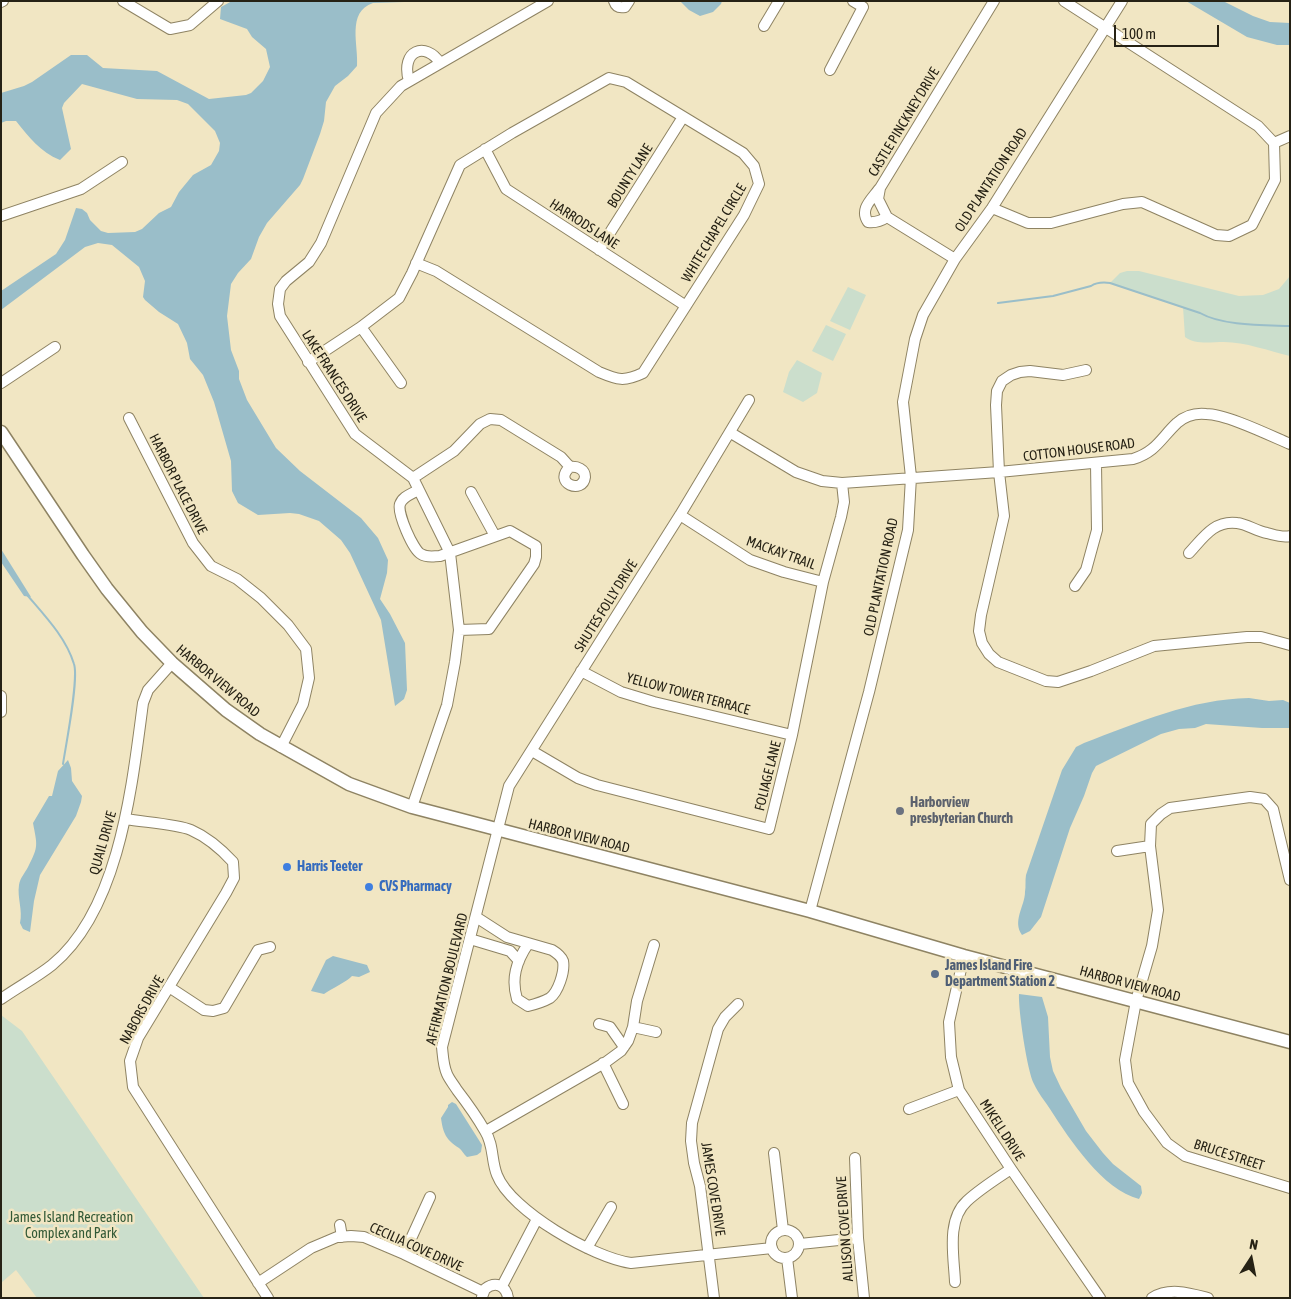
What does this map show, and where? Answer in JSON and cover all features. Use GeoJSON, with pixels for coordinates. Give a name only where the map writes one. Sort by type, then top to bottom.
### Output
{"type":"FeatureCollection","features":[{"type":"Feature","properties":{"kind":"main road","name":"HARBOR VIEW ROAD"},"geometry":{"type":"LineString","coordinates":[[1,432],[107,588],[142,632],[172,663],[244,724],[281,747],[349,784],[412,807],[810,910],[964,956],[1290,1042]]}},
{"type":"Feature","properties":{"kind":"street"},"geometry":{"type":"LineString","coordinates":[[123,1],[170,29],[190,25],[218,1]]}},
{"type":"Feature","properties":{"kind":"street","name":"LAKE FRANCES DRIVE"},"geometry":{"type":"LineString","coordinates":[[413,478],[355,434],[280,316],[278,304],[280,289],[286,281],[308,262],[321,243],[376,113],[401,86],[548,1]]}},
{"type":"Feature","properties":{"kind":"street"},"geometry":{"type":"LineString","coordinates":[[614,1],[621,8],[625,7],[629,1]]}},
{"type":"Feature","properties":{"kind":"street"},"geometry":{"type":"LineString","coordinates":[[764,26],[778,1]]}},
{"type":"Feature","properties":{"kind":"street"},"geometry":{"type":"LineString","coordinates":[[830,70],[863,7],[853,1]]}},
{"type":"Feature","properties":{"kind":"street","name":"CASTLE PINCKNEY DRIVE"},"geometry":{"type":"LineString","coordinates":[[887,217],[878,199],[880,188],[994,1]]}},
{"type":"Feature","properties":{"kind":"street"},"geometry":{"type":"LineString","coordinates":[[992,208],[1028,223],[1051,223],[1123,204],[1142,202],[1216,235],[1229,236],[1252,225],[1275,180],[1274,144],[1258,126],[1064,1]]}},
{"type":"Feature","properties":{"kind":"street","name":"OLD PLANTATION ROAD"},"geometry":{"type":"LineString","coordinates":[[810,910],[869,692],[908,530],[911,477],[903,402],[915,338],[923,315],[955,259],[992,208],[1122,1]]}},
{"type":"Feature","properties":{"kind":"street"},"geometry":{"type":"LineString","coordinates":[[409,81],[406,65],[410,56],[415,52],[431,54],[440,63]]}},
{"type":"Feature","properties":{"kind":"street","name":"WHITE CHAPEL CIRCLE"},"geometry":{"type":"LineString","coordinates":[[308,362],[361,327],[399,298],[460,165],[609,78],[626,82],[684,117],[743,153],[754,166],[758,184],[744,215],[643,373],[630,379],[616,379],[599,372],[436,271],[416,263]]}},
{"type":"Feature","properties":{"kind":"street","name":"BOUNTY LANE"},"geometry":{"type":"LineString","coordinates":[[599,250],[684,117]]}},
{"type":"Feature","properties":{"kind":"street"},"geometry":{"type":"LineString","coordinates":[[1274,144],[1290,136]]}},
{"type":"Feature","properties":{"kind":"street","name":"HARRODS LANE"},"geometry":{"type":"LineString","coordinates":[[485,149],[506,189],[686,306]]}},
{"type":"Feature","properties":{"kind":"street"},"geometry":{"type":"LineString","coordinates":[[1,216],[81,189],[122,162]]}},
{"type":"Feature","properties":{"kind":"street"},"geometry":{"type":"LineString","coordinates":[[880,188],[866,206],[865,218],[868,222],[881,221],[887,217],[955,259]]}},
{"type":"Feature","properties":{"kind":"street"},"geometry":{"type":"LineString","coordinates":[[361,327],[400,382]]}},
{"type":"Feature","properties":{"kind":"street"},"geometry":{"type":"LineString","coordinates":[[1,383],[55,347]]}},
{"type":"Feature","properties":{"kind":"street"},"geometry":{"type":"LineString","coordinates":[[1086,370],[1064,376],[1030,371],[1020,372],[1002,381],[997,391],[996,405],[1004,516],[981,615],[979,632],[982,643],[989,654],[998,662],[1046,681],[1058,682],[1154,646],[1247,637],[1261,637],[1290,645]]}},
{"type":"Feature","properties":{"kind":"street","name":"SHUTES FOLLY DRIVE"},"geometry":{"type":"LineString","coordinates":[[498,830],[508,786],[532,751],[680,515],[749,400]]}},
{"type":"Feature","properties":{"kind":"street","name":"COTTON HOUSE ROAD"},"geometry":{"type":"LineString","coordinates":[[730,433],[796,472],[822,481],[842,483],[1000,472],[1133,459],[1144,456],[1153,450],[1178,422],[1196,414],[1220,416],[1290,444]]}},
{"type":"Feature","properties":{"kind":"street","name":"HARBOR PLACE DRIVE"},"geometry":{"type":"LineString","coordinates":[[129,418],[193,544],[211,566],[237,579],[261,598],[288,625],[306,649],[309,678],[304,704],[281,747]]}},
{"type":"Feature","properties":{"kind":"street"},"geometry":{"type":"LineString","coordinates":[[412,807],[447,705],[459,630],[450,553],[413,478],[454,451],[480,424],[490,419],[501,420],[561,457],[570,467]]}},
{"type":"Feature","properties":{"kind":"street"},"geometry":{"type":"LineString","coordinates":[[1075,586],[1086,570],[1098,530],[1096,464]]}},
{"type":"Feature","properties":{"kind":"street","name":"FOLIAGE LANE"},"geometry":{"type":"LineString","coordinates":[[532,751],[578,778],[597,785],[769,830],[792,735],[823,582],[844,502],[842,483]]}},
{"type":"Feature","properties":{"kind":"street"},"geometry":{"type":"LineString","coordinates":[[418,490],[404,497],[400,505],[401,516],[413,545],[420,554],[431,557],[450,553],[510,531],[536,546],[534,564],[489,629],[459,630]]}},
{"type":"Feature","properties":{"kind":"street"},"geometry":{"type":"LineString","coordinates":[[470,492],[495,536]]}},
{"type":"Feature","properties":{"kind":"street","name":"MACKAY TRAIL"},"geometry":{"type":"LineString","coordinates":[[680,515],[750,560],[784,572],[823,582]]}},
{"type":"Feature","properties":{"kind":"street"},"geometry":{"type":"LineString","coordinates":[[1189,553],[1212,528],[1221,523],[1237,523],[1258,531],[1284,537],[1290,536]]}},
{"type":"Feature","properties":{"kind":"street","name":"QUAIL DRIVE"},"geometry":{"type":"LineString","coordinates":[[1,999],[52,964],[76,940],[99,901],[126,819],[143,703],[148,690],[172,663]]}},
{"type":"Feature","properties":{"kind":"street","name":"YELLOW TOWER TERRACE"},"geometry":{"type":"LineString","coordinates":[[582,671],[621,692],[654,702],[792,735]]}},
{"type":"Feature","properties":{"kind":"street"},"geometry":{"type":"LineString","coordinates":[[1,696],[1,712]]}},
{"type":"Feature","properties":{"kind":"street","name":"BRUCE STREET"},"geometry":{"type":"LineString","coordinates":[[1290,880],[1273,809],[1264,799],[1250,797],[1170,808],[1150,824],[1150,846],[1158,910],[1152,946],[1136,1001],[1125,1060],[1128,1083],[1144,1112],[1167,1143],[1185,1156],[1290,1188]]}},
{"type":"Feature","properties":{"kind":"street","name":"NABORS DRIVE"},"geometry":{"type":"LineString","coordinates":[[126,819],[189,829],[208,839],[234,862],[234,878],[138,1038],[130,1061],[133,1087],[268,1298]]}},
{"type":"Feature","properties":{"kind":"street","name":"AFFIRMATION BOULEVARD"},"geometry":{"type":"LineString","coordinates":[[498,830],[442,1047],[443,1062],[447,1075],[486,1131],[491,1142],[496,1174],[503,1186],[513,1199],[537,1219],[587,1248],[610,1258],[631,1263],[772,1248]]}},
{"type":"Feature","properties":{"kind":"street"},"geometry":{"type":"LineString","coordinates":[[1117,851],[1150,846]]}},
{"type":"Feature","properties":{"kind":"street"},"geometry":{"type":"LineString","coordinates":[[476,917],[507,937],[552,950],[559,954],[562,960],[561,980],[552,996],[538,1004],[528,1006],[517,999],[514,988],[514,979],[519,961],[528,944]]}},
{"type":"Feature","properties":{"kind":"street"},"geometry":{"type":"LineString","coordinates":[[470,939],[510,951],[519,961]]}},
{"type":"Feature","properties":{"kind":"street"},"geometry":{"type":"LineString","coordinates":[[486,1131],[603,1064],[621,1051],[628,1041],[633,1027],[637,1001],[654,945]]}},
{"type":"Feature","properties":{"kind":"street"},"geometry":{"type":"LineString","coordinates":[[169,987],[204,1010],[213,1012],[224,1008],[258,950],[270,946]]}},
{"type":"Feature","properties":{"kind":"street","name":"MIKELL DRIVE"},"geometry":{"type":"LineString","coordinates":[[964,956],[948,1022],[951,1057],[959,1090],[1100,1298]]}},
{"type":"Feature","properties":{"kind":"street","name":"JAMES COVE DRIVE"},"geometry":{"type":"LineString","coordinates":[[714,1298],[700,1186],[694,1163],[692,1123],[718,1029],[725,1017],[738,1004]]}},
{"type":"Feature","properties":{"kind":"street"},"geometry":{"type":"LineString","coordinates":[[599,1024],[610,1027],[624,1047]]}},
{"type":"Feature","properties":{"kind":"street"},"geometry":{"type":"LineString","coordinates":[[633,1027],[656,1032]]}},
{"type":"Feature","properties":{"kind":"street"},"geometry":{"type":"LineString","coordinates":[[603,1064],[623,1104]]}},
{"type":"Feature","properties":{"kind":"street"},"geometry":{"type":"LineString","coordinates":[[910,1109],[959,1090]]}},
{"type":"Feature","properties":{"kind":"street"},"geometry":{"type":"LineString","coordinates":[[774,1153],[783,1230]]}},
{"type":"Feature","properties":{"kind":"street","name":"ALLISON COVE DRIVE"},"geometry":{"type":"LineString","coordinates":[[855,1158],[858,1238],[864,1298]]}},
{"type":"Feature","properties":{"kind":"street"},"geometry":{"type":"LineString","coordinates":[[955,1282],[953,1240],[956,1218],[966,1202],[1011,1169]]}},
{"type":"Feature","properties":{"kind":"street"},"geometry":{"type":"LineString","coordinates":[[404,1254],[430,1197]]}},
{"type":"Feature","properties":{"kind":"street"},"geometry":{"type":"LineString","coordinates":[[587,1248],[611,1207]]}},
{"type":"Feature","properties":{"kind":"street"},"geometry":{"type":"LineString","coordinates":[[502,1286],[537,1219]]}},
{"type":"Feature","properties":{"kind":"street"},"geometry":{"type":"LineString","coordinates":[[340,1225],[342,1237]]}},
{"type":"Feature","properties":{"kind":"street"},"geometry":{"type":"LineString","coordinates":[[783,1230],[794,1232],[800,1244],[798,1251],[793,1256],[787,1258],[780,1257],[772,1248],[775,1234],[783,1230]]}},
{"type":"Feature","properties":{"kind":"street","name":"CECILIA COVE DRIVE"},"geometry":{"type":"LineString","coordinates":[[258,1283],[311,1248],[324,1242],[342,1237],[364,1237],[404,1254],[482,1295]]}},
{"type":"Feature","properties":{"kind":"street"},"geometry":{"type":"LineString","coordinates":[[800,1244],[858,1238]]}},
{"type":"Feature","properties":{"kind":"street"},"geometry":{"type":"LineString","coordinates":[[787,1258],[792,1298]]}},
{"type":"Feature","properties":{"kind":"street"},"geometry":{"type":"LineString","coordinates":[[482,1295],[491,1285],[502,1286],[506,1289],[508,1298]]}},
{"type":"Feature","properties":{"kind":"street"},"geometry":{"type":"LineString","coordinates":[[1152,1298],[1158,1294],[1177,1291],[1208,1298]]}},
{"type":"Feature","properties":{"kind":"green space"},"geometry":{"type":"Polygon","coordinates":[[[1139,271],[1239,296],[1263,295],[1279,289],[1290,276],[1290,356],[1240,343],[1189,340],[1185,337],[1183,307],[1110,283],[1120,273],[1139,271]]]}},
{"type":"Feature","properties":{"kind":"green space"},"geometry":{"type":"Polygon","coordinates":[[[848,287],[866,295],[850,330],[830,321],[848,287]]]}},
{"type":"Feature","properties":{"kind":"green space"},"geometry":{"type":"Polygon","coordinates":[[[826,325],[846,334],[833,361],[812,351],[826,325]]]}},
{"type":"Feature","properties":{"kind":"green space"},"geometry":{"type":"Polygon","coordinates":[[[797,360],[822,373],[817,393],[803,402],[783,392],[789,372],[797,360]]]}},
{"type":"Feature","properties":{"kind":"green space","name":"James Island Recreation Complex and Park"},"geometry":{"type":"Polygon","coordinates":[[[1,1015],[22,1031],[204,1298],[37,1298],[16,1270],[1,1283],[1,1015]]]}},
{"type":"Feature","properties":{"kind":"water"},"geometry":{"type":"Polygon","coordinates":[[[232,1],[435,1],[373,3],[365,7],[359,14],[356,30],[357,66],[335,86],[326,102],[324,121],[320,134],[300,185],[267,223],[259,237],[251,259],[231,284],[227,316],[231,350],[239,371],[239,379],[247,400],[276,448],[300,471],[361,518],[378,538],[388,560],[387,573],[380,599],[405,643],[407,690],[404,699],[395,706],[381,620],[350,553],[341,540],[319,521],[290,513],[258,515],[238,503],[232,491],[231,461],[214,402],[203,375],[190,359],[187,343],[178,324],[159,312],[143,297],[145,281],[139,267],[112,245],[98,243],[85,247],[1,310],[1,291],[56,254],[65,240],[76,208],[82,209],[87,213],[90,220],[101,231],[108,233],[135,232],[142,229],[159,213],[171,207],[179,192],[193,175],[211,165],[219,151],[220,143],[215,131],[188,104],[177,100],[137,99],[82,84],[64,103],[62,108],[71,149],[60,160],[41,148],[16,121],[1,123],[1,93],[32,82],[71,55],[87,55],[103,68],[157,71],[209,99],[246,95],[251,93],[263,81],[270,67],[266,49],[252,37],[247,29],[220,19],[221,7],[232,1]]]}},
{"type":"Feature","properties":{"kind":"water"},"geometry":{"type":"Polygon","coordinates":[[[680,1],[722,1],[713,12],[700,16],[689,10],[680,1]]]}},
{"type":"Feature","properties":{"kind":"water"},"geometry":{"type":"Polygon","coordinates":[[[1186,1],[1223,1],[1270,22],[1290,23],[1290,45],[1277,45],[1247,37],[1186,1]]]}},
{"type":"Feature","properties":{"kind":"water"},"geometry":{"type":"Polygon","coordinates":[[[1,549],[31,597],[24,596],[1,562],[1,549]]]}},
{"type":"Feature","properties":{"kind":"water"},"geometry":{"type":"Polygon","coordinates":[[[1249,698],[1269,701],[1283,700],[1290,703],[1290,728],[1206,724],[1195,728],[1179,729],[1161,734],[1096,766],[1070,828],[1041,917],[1030,931],[1022,935],[1018,924],[1024,897],[1026,875],[1062,770],[1076,747],[1144,720],[1185,707],[1227,699],[1249,698]]]}},
{"type":"Feature","properties":{"kind":"water"},"geometry":{"type":"Polygon","coordinates":[[[68,760],[72,781],[82,796],[81,802],[76,816],[40,875],[30,932],[23,929],[20,923],[19,890],[21,878],[32,860],[35,850],[36,841],[33,823],[49,796],[52,796],[58,771],[68,760]]]}},
{"type":"Feature","properties":{"kind":"water"},"geometry":{"type":"Polygon","coordinates":[[[333,956],[367,965],[370,972],[359,977],[352,976],[324,994],[311,991],[326,960],[333,956]]]}},
{"type":"Feature","properties":{"kind":"water"},"geometry":{"type":"Polygon","coordinates":[[[1019,994],[1042,997],[1048,1017],[1050,1057],[1053,1071],[1061,1088],[1086,1131],[1103,1153],[1113,1164],[1141,1186],[1142,1193],[1139,1199],[1113,1186],[1100,1175],[1077,1149],[1037,1091],[1031,1077],[1026,1054],[1019,994]]]}},
{"type":"Feature","properties":{"kind":"water"},"geometry":{"type":"Polygon","coordinates":[[[452,1102],[456,1104],[482,1145],[481,1152],[477,1155],[467,1157],[448,1139],[444,1132],[441,1118],[448,1105],[452,1102]]]}},
{"type":"Feature","properties":{"kind":"waterway"},"geometry":{"type":"LineString","coordinates":[[998,303],[1053,296],[1102,282],[1231,323],[1290,326]]}},
{"type":"Feature","properties":{"kind":"waterway"},"geometry":{"type":"LineString","coordinates":[[28,596],[61,637],[74,664],[74,697],[63,764]]}},
{"type":"Feature","properties":{"kind":"place","name":"Harborview presbyterian Church"},"geometry":{"type":"Point","coordinates":[900,811]}},
{"type":"Feature","properties":{"kind":"place","name":"Harris Teeter"},"geometry":{"type":"Point","coordinates":[287,867]}},
{"type":"Feature","properties":{"kind":"place","name":"CVS Pharmacy"},"geometry":{"type":"Point","coordinates":[369,887]}},
{"type":"Feature","properties":{"kind":"place","name":"James Island Fire Department Station 2"},"geometry":{"type":"Point","coordinates":[935,974]}}]}
